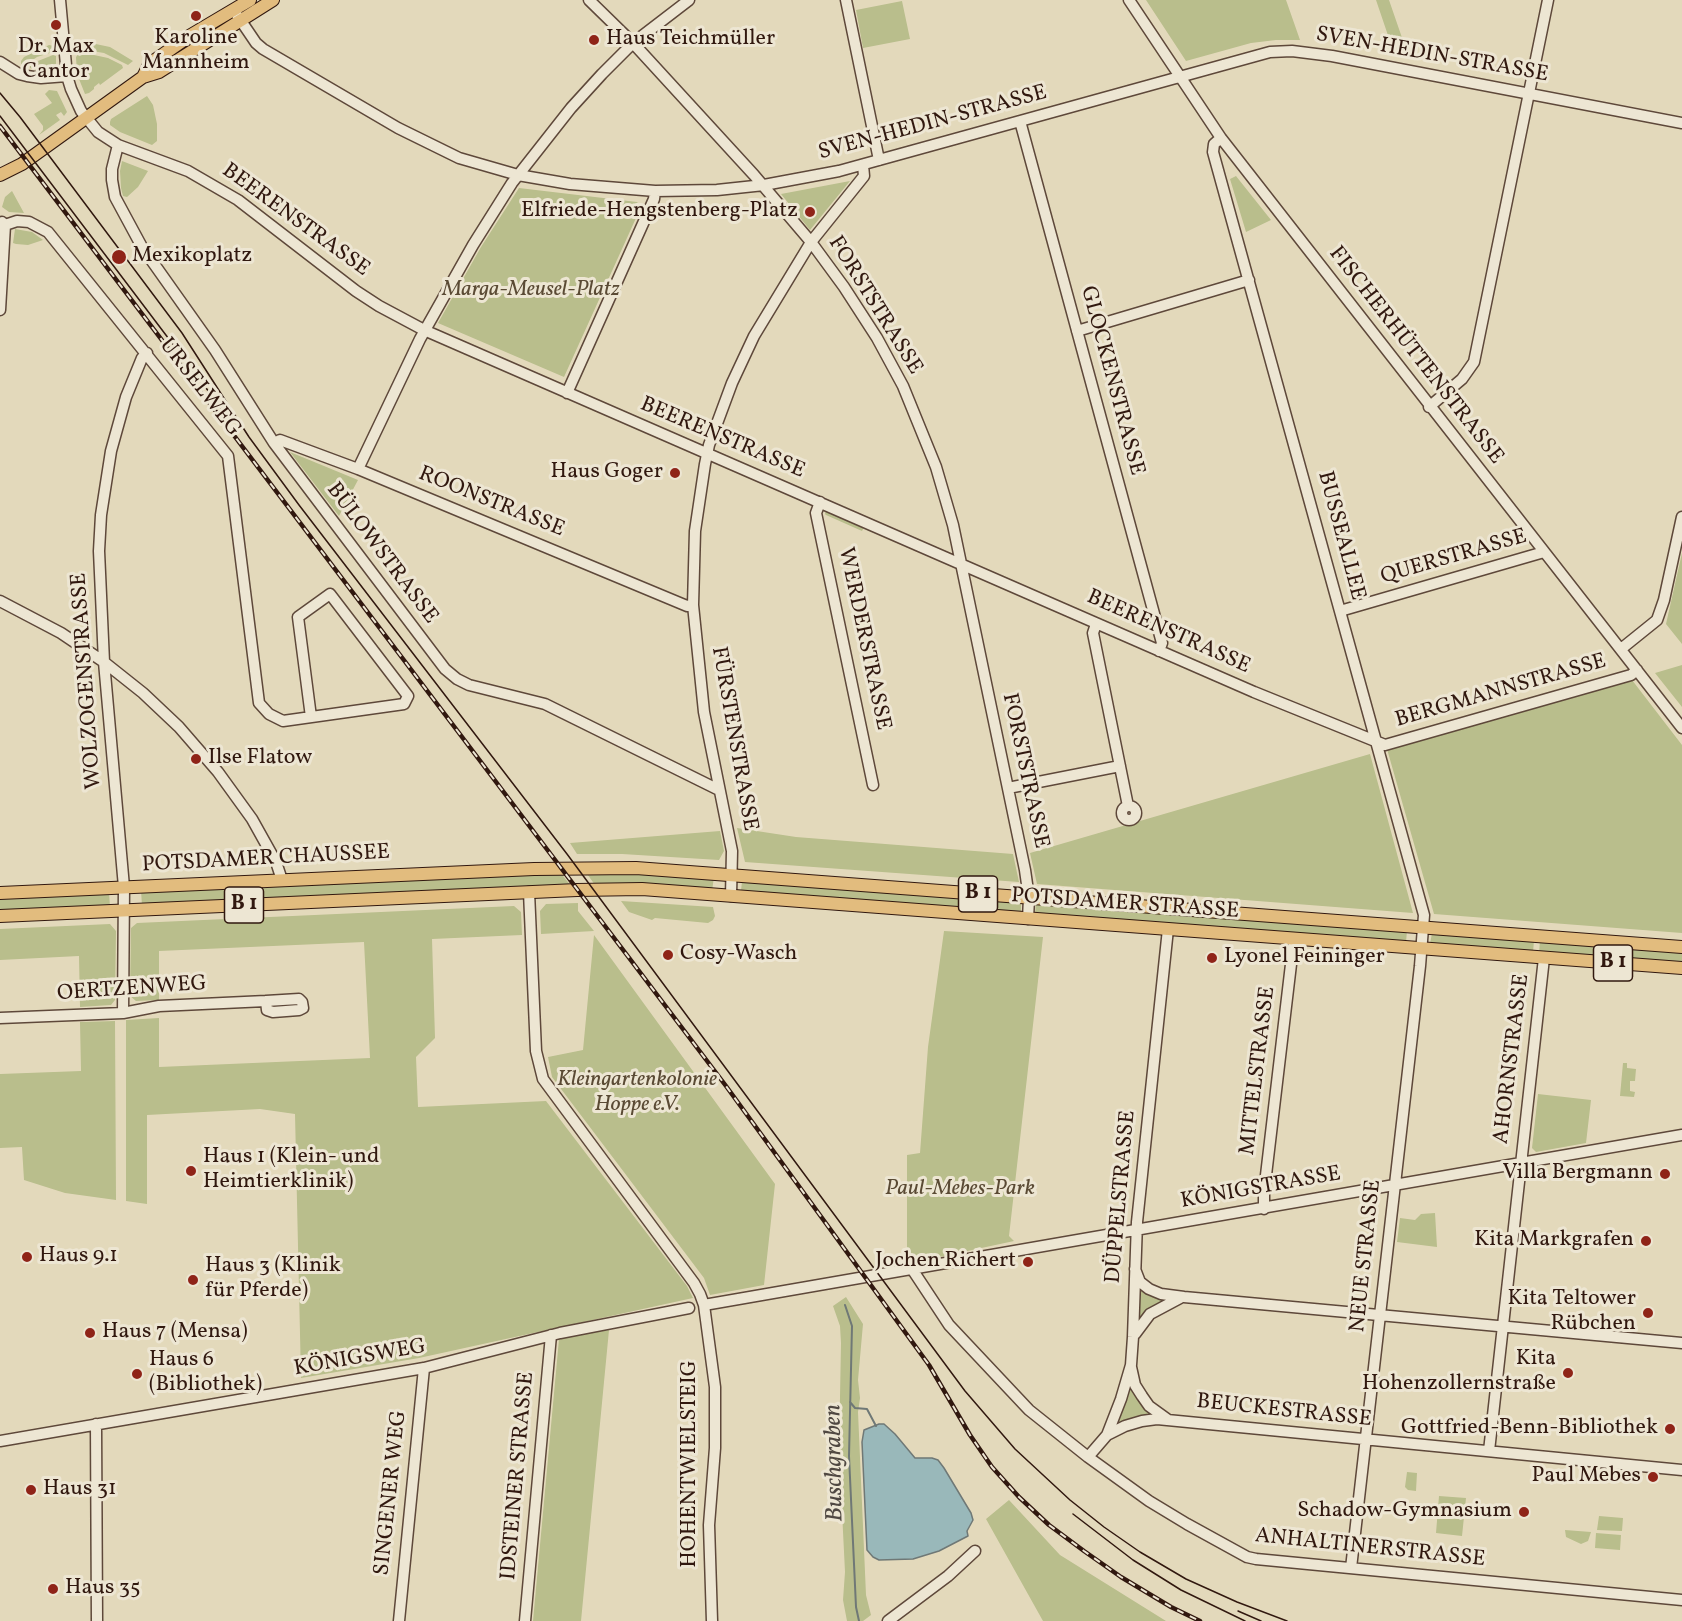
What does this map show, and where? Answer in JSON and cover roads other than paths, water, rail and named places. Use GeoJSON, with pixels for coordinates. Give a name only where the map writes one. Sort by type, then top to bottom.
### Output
{"type":"FeatureCollection","features":[{"type":"Feature","properties":{"kind":"main road"},"geometry":{"type":"LineString","coordinates":[[0,175],[16,168],[143,77],[159,72],[236,15],[250,0]]}},
{"type":"Feature","properties":{"kind":"main road"},"geometry":{"type":"LineString","coordinates":[[236,15],[273,0]]}},
{"type":"Feature","properties":{"kind":"main road"},"geometry":{"type":"LineString","coordinates":[[0,186],[16,168]]}},
{"type":"Feature","properties":{"kind":"main road","name":"POTSDAMER STRASSE"},"geometry":{"type":"LineString","coordinates":[[534,869],[636,868],[1682,947]]}},
{"type":"Feature","properties":{"kind":"main road","name":"POTSDAMER CHAUSSEE"},"geometry":{"type":"LineString","coordinates":[[0,893],[534,869]]}},
{"type":"Feature","properties":{"kind":"main road","name":"POTSDAMER STRASSE"},"geometry":{"type":"LineString","coordinates":[[529,892],[621,889],[731,896],[1682,968]]}},
{"type":"Feature","properties":{"kind":"main road","name":"POTSDAMER CHAUSSEE"},"geometry":{"type":"LineString","coordinates":[[0,916],[529,892]]}},
{"type":"Feature","properties":{"kind":"street","name":"BEERENSTRASSE"},"geometry":{"type":"LineString","coordinates":[[60,0],[67,76],[75,100],[98,132],[118,145],[188,171],[222,190],[379,306],[424,330],[1096,624],[1295,710],[1375,740]]}},
{"type":"Feature","properties":{"kind":"street","name":"FORSTSTRASSE"},"geometry":{"type":"LineString","coordinates":[[589,0],[633,43],[764,185],[811,242],[844,287],[903,386],[944,489],[954,525],[1029,898],[1028,919]]}},
{"type":"Feature","properties":{"kind":"street"},"geometry":{"type":"LineString","coordinates":[[358,470],[424,330],[472,245],[518,175],[571,108],[633,43],[689,0]]}},
{"type":"Feature","properties":{"kind":"street"},"geometry":{"type":"LineString","coordinates":[[846,0],[879,160]]}},
{"type":"Feature","properties":{"kind":"street","name":"FISCHERHÜTTENSTRASSE"},"geometry":{"type":"LineString","coordinates":[[1129,0],[1221,138],[1682,728]]}},
{"type":"Feature","properties":{"kind":"street"},"geometry":{"type":"LineString","coordinates":[[1429,407],[1462,379],[1474,362],[1548,0]]}},
{"type":"Feature","properties":{"kind":"street","name":"SVEN-HEDIN-STRASSE"},"geometry":{"type":"LineString","coordinates":[[236,15],[256,43],[264,49],[398,128],[459,158],[518,175],[570,184],[655,191],[717,190],[764,185],[863,165],[1270,52],[1292,51],[1332,56],[1682,123]]}},
{"type":"Feature","properties":{"kind":"street"},"geometry":{"type":"LineString","coordinates":[[0,62],[19,74],[27,76],[48,78],[67,76]]}},
{"type":"Feature","properties":{"kind":"street","name":"GLOCKENSTRASSE"},"geometry":{"type":"LineString","coordinates":[[1020,121],[1162,643],[1159,651]]}},
{"type":"Feature","properties":{"kind":"street","name":"BUSSEALLEE"},"geometry":{"type":"LineString","coordinates":[[1221,138],[1214,144],[1213,152],[1424,915],[1422,949]]}},
{"type":"Feature","properties":{"kind":"street","name":"BÜLOWSTRASSE"},"geometry":{"type":"LineString","coordinates":[[118,145],[113,160],[112,180],[117,203],[142,247],[215,350],[274,443],[445,669],[469,685],[545,704],[719,790]]}},
{"type":"Feature","properties":{"kind":"street","name":"FÜRSTENSTRASSE"},"geometry":{"type":"LineString","coordinates":[[731,896],[732,851],[704,712],[693,605],[695,531],[707,453],[732,383],[754,336],[811,242],[864,176],[863,165]]}},
{"type":"Feature","properties":{"kind":"street"},"geometry":{"type":"LineString","coordinates":[[567,393],[653,202],[655,191]]}},
{"type":"Feature","properties":{"kind":"street"},"geometry":{"type":"LineString","coordinates":[[0,310],[2,222]]}},
{"type":"Feature","properties":{"kind":"street","name":"URSELWEG"},"geometry":{"type":"LineString","coordinates":[[2,222],[29,222],[48,232],[228,456],[259,703],[269,714],[283,721],[310,717]]}},
{"type":"Feature","properties":{"kind":"street"},"geometry":{"type":"LineString","coordinates":[[1077,331],[1249,280]]}},
{"type":"Feature","properties":{"kind":"street","name":"WOLZOGENSTRASSE"},"geometry":{"type":"LineString","coordinates":[[123,1013],[124,887],[105,662],[99,551],[105,482],[121,413],[142,358],[147,353]]}},
{"type":"Feature","properties":{"kind":"street","name":"ROONSTRASSE"},"geometry":{"type":"LineString","coordinates":[[274,443],[280,440],[358,470],[687,606],[693,605]]}},
{"type":"Feature","properties":{"kind":"street","name":"WERDERSTRASSE"},"geometry":{"type":"LineString","coordinates":[[820,502],[816,513],[873,785]]}},
{"type":"Feature","properties":{"kind":"street"},"geometry":{"type":"LineString","coordinates":[[1621,649],[1657,620],[1664,600],[1682,517]]}},
{"type":"Feature","properties":{"kind":"street","name":"QUERSTRASSE"},"geometry":{"type":"LineString","coordinates":[[1340,611],[1544,552]]}},
{"type":"Feature","properties":{"kind":"street"},"geometry":{"type":"LineString","coordinates":[[330,594],[408,696],[404,705],[310,717],[298,618],[330,594]]}},
{"type":"Feature","properties":{"kind":"street"},"geometry":{"type":"LineString","coordinates":[[0,601],[61,633],[105,662],[143,693],[178,727],[218,772],[262,835],[282,880]]}},
{"type":"Feature","properties":{"kind":"street"},"geometry":{"type":"LineString","coordinates":[[1096,624],[1093,633],[1128,806]]}},
{"type":"Feature","properties":{"kind":"street","name":"BERGMANNSTRASSE"},"geometry":{"type":"LineString","coordinates":[[1375,740],[1385,745],[1631,675],[1637,670]]}},
{"type":"Feature","properties":{"kind":"street"},"geometry":{"type":"LineString","coordinates":[[1008,788],[1120,766]]}},
{"type":"Feature","properties":{"kind":"street","name":"HOHENTWIELSTEIG"},"geometry":{"type":"LineString","coordinates":[[529,892],[536,1051],[543,1079],[694,1282],[704,1305],[715,1387],[715,1448],[709,1525],[712,1621]]}},
{"type":"Feature","properties":{"kind":"street","name":"DÜPPELSTRASSE"},"geometry":{"type":"LineString","coordinates":[[1088,1457],[1107,1434],[1131,1365],[1136,1231],[1168,929]]}},
{"type":"Feature","properties":{"kind":"street","name":"MITTELSTRASSE"},"geometry":{"type":"LineString","coordinates":[[1264,1209],[1264,1192],[1294,939]]}},
{"type":"Feature","properties":{"kind":"street","name":"NEUE STRASSE"},"geometry":{"type":"LineString","coordinates":[[1351,1568],[1422,949]]}},
{"type":"Feature","properties":{"kind":"street","name":"AHORNSTRASSE"},"geometry":{"type":"LineString","coordinates":[[1489,1451],[1544,958]]}},
{"type":"Feature","properties":{"kind":"street","name":"OERTZENWEG"},"geometry":{"type":"LineString","coordinates":[[0,1018],[123,1013],[159,1006],[267,1001]]}},
{"type":"Feature","properties":{"kind":"street","name":"KÖNIGSTRASSE"},"geometry":{"type":"LineString","coordinates":[[704,1305],[1682,1136]]}},
{"type":"Feature","properties":{"kind":"street","name":"ANHALTINERSTRASSE"},"geometry":{"type":"LineString","coordinates":[[912,1269],[949,1325],[1029,1410],[1088,1457],[1173,1517],[1247,1557],[1682,1600]]}},
{"type":"Feature","properties":{"kind":"street"},"geometry":{"type":"LineString","coordinates":[[1135,1269],[1140,1282],[1161,1294],[1682,1343]]}},
{"type":"Feature","properties":{"kind":"street"},"geometry":{"type":"LineString","coordinates":[[1133,1337],[1140,1324],[1150,1314],[1184,1297]]}},
{"type":"Feature","properties":{"kind":"street","name":"KÖNIGSWEG"},"geometry":{"type":"LineString","coordinates":[[0,1441],[424,1368],[551,1335],[689,1308]]}},
{"type":"Feature","properties":{"kind":"street","name":"IDSTEINER STRASSE"},"geometry":{"type":"LineString","coordinates":[[525,1621],[551,1335]]}},
{"type":"Feature","properties":{"kind":"street","name":"BEUCKESTRASSE"},"geometry":{"type":"LineString","coordinates":[[1131,1365],[1135,1385],[1142,1396],[1158,1415],[1170,1420]]}},
{"type":"Feature","properties":{"kind":"street","name":"SINGENER WEG"},"geometry":{"type":"LineString","coordinates":[[399,1621],[424,1368]]}},
{"type":"Feature","properties":{"kind":"street","name":"BEUCKESTRASSE"},"geometry":{"type":"LineString","coordinates":[[1107,1434],[1142,1421],[1170,1420],[1682,1470]]}},
{"type":"Feature","properties":{"kind":"street"},"geometry":{"type":"LineString","coordinates":[[96,1424],[98,1621]]}},
{"type":"Feature","properties":{"kind":"street"},"geometry":{"type":"LineString","coordinates":[[888,1621],[948,1576],[975,1551]]}},
{"type":"Feature","properties":{"kind":"water"},"geometry":{"type":"Polygon","coordinates":[[[884,1424],[895,1434],[915,1458],[938,1460],[971,1513],[973,1520],[967,1531],[968,1536],[939,1551],[913,1559],[879,1560],[867,1550],[862,1442],[864,1430],[884,1424]]]}},
{"type":"Feature","properties":{"kind":"waterway","name":"Buschgraben"},"geometry":{"type":"LineString","coordinates":[[845,1305],[852,1326],[849,1456],[856,1607],[859,1621]]}},
{"type":"Feature","properties":{"kind":"waterway"},"geometry":{"type":"LineString","coordinates":[[850,1402],[855,1408],[867,1409],[876,1426]]}},
{"type":"Feature","properties":{"kind":"tram line"},"geometry":{"type":"LineString","coordinates":[[0,93],[182,333],[249,437],[299,505],[567,854],[965,1391],[1015,1449],[1070,1500],[1104,1527],[1140,1552],[1186,1579],[1287,1621]]}},
{"type":"Feature","properties":{"kind":"tram line"},"geometry":{"type":"LineString","coordinates":[[0,116],[228,417]]}},
{"type":"Feature","properties":{"kind":"tram line"},"geometry":{"type":"LineString","coordinates":[[1073,1514],[1133,1560],[1181,1590],[1245,1621]]}},
{"type":"Feature","properties":{"kind":"tram line"},"geometry":{"type":"LineString","coordinates":[[1238,1611],[1261,1621]]}},
{"type":"Feature","properties":{"kind":"railway"},"geometry":{"type":"LineString","coordinates":[[0,126],[726,1086],[929,1365],[970,1435],[992,1467],[1049,1525],[1084,1551],[1121,1577],[1171,1607],[1200,1621]]}},
{"type":"Feature","properties":{"kind":"place","name":"Karoline Mannheim"},"geometry":{"type":"Point","coordinates":[196,16]}},
{"type":"Feature","properties":{"kind":"place","name":"Dr. Max Cantor"},"geometry":{"type":"Point","coordinates":[56,25]}},
{"type":"Feature","properties":{"kind":"place","name":"Haus Teichmüller"},"geometry":{"type":"Point","coordinates":[594,40]}},
{"type":"Feature","properties":{"kind":"place","name":"Elfriede-Hengstenberg-Platz"},"geometry":{"type":"Point","coordinates":[810,212]}},
{"type":"Feature","properties":{"kind":"place","name":"Mexikoplatz"},"geometry":{"type":"Point","coordinates":[119,257]}},
{"type":"Feature","properties":{"kind":"place","name":"Haus Goger"},"geometry":{"type":"Point","coordinates":[675,473]}},
{"type":"Feature","properties":{"kind":"place","name":"Ilse Flatow"},"geometry":{"type":"Point","coordinates":[196,759]}},
{"type":"Feature","properties":{"kind":"place","name":"Cosy-Wasch"},"geometry":{"type":"Point","coordinates":[668,955]}},
{"type":"Feature","properties":{"kind":"place","name":"Lyonel Feininger"},"geometry":{"type":"Point","coordinates":[1212,958]}},
{"type":"Feature","properties":{"kind":"place","name":"Haus 1 (Klein- und Heimtierklinik)"},"geometry":{"type":"Point","coordinates":[191,1171]}},
{"type":"Feature","properties":{"kind":"place","name":"Villa Bergmann"},"geometry":{"type":"Point","coordinates":[1665,1174]}},
{"type":"Feature","properties":{"kind":"place","name":"Kita Markgrafen"},"geometry":{"type":"Point","coordinates":[1646,1241]}},
{"type":"Feature","properties":{"kind":"place","name":"Haus 9.1"},"geometry":{"type":"Point","coordinates":[27,1257]}},
{"type":"Feature","properties":{"kind":"place","name":"Jochen Richert"},"geometry":{"type":"Point","coordinates":[1028,1262]}},
{"type":"Feature","properties":{"kind":"place","name":"Haus 3 (Klinik für Pferde)"},"geometry":{"type":"Point","coordinates":[193,1280]}},
{"type":"Feature","properties":{"kind":"place","name":"Kita Teltower Rübchen"},"geometry":{"type":"Point","coordinates":[1648,1313]}},
{"type":"Feature","properties":{"kind":"place","name":"Haus 7 (Mensa)"},"geometry":{"type":"Point","coordinates":[90,1333]}},
{"type":"Feature","properties":{"kind":"place","name":"Kita Hohenzollernstraße"},"geometry":{"type":"Point","coordinates":[1568,1373]}},
{"type":"Feature","properties":{"kind":"place","name":"Haus 6 (Bibliothek)"},"geometry":{"type":"Point","coordinates":[137,1374]}},
{"type":"Feature","properties":{"kind":"place","name":"Gottfried-Benn-Bibliothek"},"geometry":{"type":"Point","coordinates":[1670,1429]}},
{"type":"Feature","properties":{"kind":"place","name":"Paul Mebes"},"geometry":{"type":"Point","coordinates":[1653,1477]}},
{"type":"Feature","properties":{"kind":"place","name":"Haus 31"},"geometry":{"type":"Point","coordinates":[31,1490]}},
{"type":"Feature","properties":{"kind":"place","name":"Schadow-Gymnasium"},"geometry":{"type":"Point","coordinates":[1524,1512]}},
{"type":"Feature","properties":{"kind":"place","name":"Haus 35"},"geometry":{"type":"Point","coordinates":[53,1589]}},
{"type":"Feature","properties":{"kind":"park label","name":"Marga-Meusel-Platz"},"geometry":{"type":"Point","coordinates":[531,291]}},
{"type":"Feature","properties":{"kind":"park label","name":"Kleingartenkolonie Hoppe e.V."},"geometry":{"type":"Point","coordinates":[637,1094]}},
{"type":"Feature","properties":{"kind":"park label","name":"Paul-Mebes-Park"},"geometry":{"type":"Point","coordinates":[960,1190]}}]}
